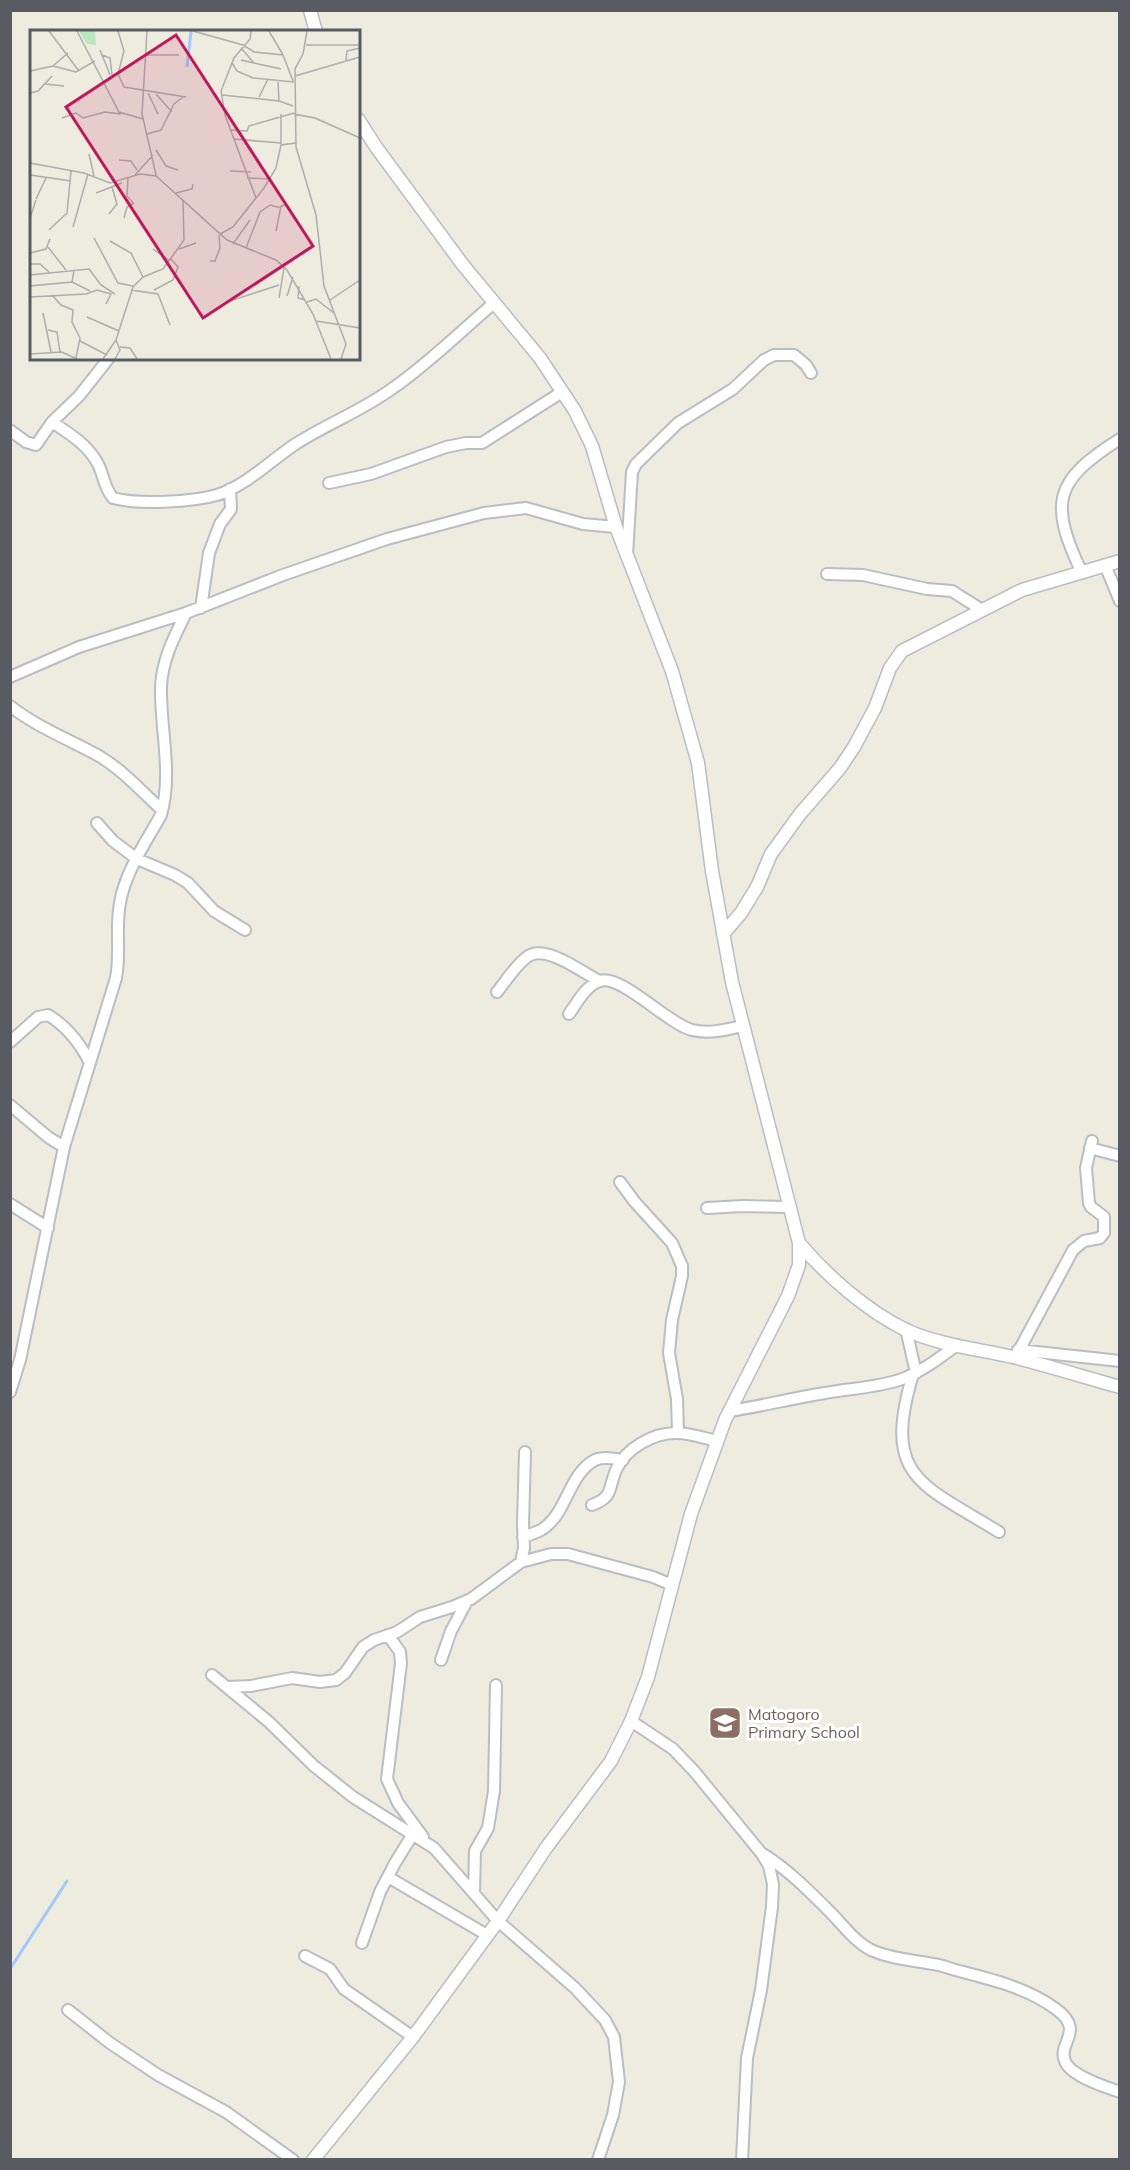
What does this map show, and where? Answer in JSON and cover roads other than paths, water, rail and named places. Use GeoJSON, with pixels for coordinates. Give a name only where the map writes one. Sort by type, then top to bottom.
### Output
{"type":"FeatureCollection","features":[{"type":"Feature","properties":{"kind":"street"},"geometry":{"type":"LineString","coordinates":[[310,10],[315,30]]}},
{"type":"Feature","properties":{"kind":"street"},"geometry":{"type":"LineString","coordinates":[[313,2160],[414,2037],[498,1921],[546,1848],[611,1761],[632,1721],[648,1677],[691,1514],[717,1441],[788,1296],[799,1265],[800,1243],[742,1026],[712,871],[698,763],[672,671],[616,527],[592,446],[575,411],[540,358],[463,265],[360,122]]}},
{"type":"Feature","properties":{"kind":"street"},"geometry":{"type":"LineString","coordinates":[[52,422],[80,441],[89,451],[97,462],[104,485],[113,498],[138,502],[194,500],[218,494],[240,484],[294,445],[394,388],[494,303]]}},
{"type":"Feature","properties":{"kind":"street"},"geometry":{"type":"LineString","coordinates":[[627,555],[632,472],[636,464],[655,444],[678,423],[733,389],[764,360],[774,355],[794,355],[806,365],[811,373]]}},
{"type":"Feature","properties":{"kind":"street"},"geometry":{"type":"LineString","coordinates":[[11,431],[26,442],[36,445],[52,422],[79,396],[107,360]]}},
{"type":"Feature","properties":{"kind":"street"},"geometry":{"type":"LineString","coordinates":[[329,483],[371,474],[446,447],[466,442],[482,443],[562,392]]}},
{"type":"Feature","properties":{"kind":"street"},"geometry":{"type":"LineString","coordinates":[[1082,573],[1071,549],[1061,504],[1073,474],[1092,457],[1119,439]]}},
{"type":"Feature","properties":{"kind":"street"},"geometry":{"type":"LineString","coordinates":[[201,608],[209,553],[220,524],[231,509],[230,489]]}},
{"type":"Feature","properties":{"kind":"street"},"geometry":{"type":"LineString","coordinates":[[10,678],[79,647],[201,608],[283,575],[387,539],[484,513],[526,508],[583,524],[616,527]]}},
{"type":"Feature","properties":{"kind":"street"},"geometry":{"type":"LineString","coordinates":[[723,934],[741,913],[757,887],[771,854],[800,814],[840,768],[854,747],[875,708],[893,661],[902,651],[1022,590],[1049,580],[1082,573],[1119,561]]}},
{"type":"Feature","properties":{"kind":"street"},"geometry":{"type":"LineString","coordinates":[[1105,565],[1119,601]]}},
{"type":"Feature","properties":{"kind":"street"},"geometry":{"type":"LineString","coordinates":[[827,574],[863,575],[915,587],[952,591],[982,610]]}},
{"type":"Feature","properties":{"kind":"street"},"geometry":{"type":"LineString","coordinates":[[10,1392],[21,1360],[64,1147],[119,962],[118,915],[123,888],[162,810],[166,782],[161,686],[165,662],[173,638],[186,613]]}},
{"type":"Feature","properties":{"kind":"street"},"geometry":{"type":"LineString","coordinates":[[10,706],[36,723],[101,757],[120,771],[162,810]]}},
{"type":"Feature","properties":{"kind":"street"},"geometry":{"type":"LineString","coordinates":[[97,823],[113,841],[137,859],[188,883],[206,904],[246,930]]}},
{"type":"Feature","properties":{"kind":"street"},"geometry":{"type":"LineString","coordinates":[[497,992],[521,962],[536,952],[554,957],[599,981]]}},
{"type":"Feature","properties":{"kind":"street"},"geometry":{"type":"LineString","coordinates":[[569,1014],[582,996],[599,981],[605,980],[631,991],[654,1009],[690,1030],[709,1032],[742,1026]]}},
{"type":"Feature","properties":{"kind":"street"},"geometry":{"type":"LineString","coordinates":[[10,1041],[38,1017],[48,1015],[57,1020],[78,1041],[90,1063]]}},
{"type":"Feature","properties":{"kind":"street"},"geometry":{"type":"LineString","coordinates":[[10,1105],[48,1137],[64,1147]]}},
{"type":"Feature","properties":{"kind":"street"},"geometry":{"type":"LineString","coordinates":[[1017,1354],[1073,1250],[1084,1241],[1100,1238],[1104,1233],[1104,1217],[1089,1203],[1086,1168],[1091,1144],[1119,1156]]}},
{"type":"Feature","properties":{"kind":"street"},"geometry":{"type":"LineString","coordinates":[[620,1182],[672,1243],[682,1266],[682,1276],[672,1320],[669,1353],[677,1399],[678,1433]]}},
{"type":"Feature","properties":{"kind":"street"},"geometry":{"type":"LineString","coordinates":[[10,1204],[48,1228]]}},
{"type":"Feature","properties":{"kind":"street"},"geometry":{"type":"LineString","coordinates":[[708,1208],[789,1207]]}},
{"type":"Feature","properties":{"kind":"street"},"geometry":{"type":"LineString","coordinates":[[800,1243],[818,1266],[887,1320],[906,1329],[957,1345],[1017,1354],[1119,1361]]}},
{"type":"Feature","properties":{"kind":"street"},"geometry":{"type":"LineString","coordinates":[[906,1329],[914,1373],[908,1391],[901,1432],[902,1445],[912,1472],[945,1499],[999,1532]]}},
{"type":"Feature","properties":{"kind":"street"},"geometry":{"type":"LineString","coordinates":[[730,1411],[823,1393],[877,1386],[914,1373],[957,1345]]}},
{"type":"Feature","properties":{"kind":"street"},"geometry":{"type":"LineString","coordinates":[[1017,1354],[1119,1387]]}},
{"type":"Feature","properties":{"kind":"street"},"geometry":{"type":"LineString","coordinates":[[592,1505],[608,1497],[617,1467],[636,1447],[648,1440],[678,1433],[717,1441]]}},
{"type":"Feature","properties":{"kind":"street"},"geometry":{"type":"LineString","coordinates":[[521,1562],[524,1548],[525,1452]]}},
{"type":"Feature","properties":{"kind":"street"},"geometry":{"type":"LineString","coordinates":[[523,1537],[542,1529],[549,1522],[563,1504],[576,1479],[596,1459],[623,1460]]}},
{"type":"Feature","properties":{"kind":"street"},"geometry":{"type":"LineString","coordinates":[[228,1687],[251,1686],[292,1678],[321,1682],[336,1680],[345,1673],[363,1647],[374,1640],[400,1631],[420,1617],[467,1601],[521,1562],[551,1554],[568,1554],[652,1577],[672,1586]]}},
{"type":"Feature","properties":{"kind":"street"},"geometry":{"type":"LineString","coordinates":[[441,1660],[451,1630],[467,1601]]}},
{"type":"Feature","properties":{"kind":"street"},"geometry":{"type":"LineString","coordinates":[[388,1635],[400,1652],[401,1663],[387,1779],[399,1803],[425,1840],[441,1854],[498,1921],[575,1988],[605,2020],[614,2037],[619,2082],[613,2115],[598,2160]]}},
{"type":"Feature","properties":{"kind":"street"},"geometry":{"type":"LineString","coordinates":[[212,1674],[269,1722],[314,1766],[353,1797],[425,1840]]}},
{"type":"Feature","properties":{"kind":"street"},"geometry":{"type":"LineString","coordinates":[[474,1893],[475,1851],[488,1828],[494,1791],[496,1684]]}},
{"type":"Feature","properties":{"kind":"street"},"geometry":{"type":"LineString","coordinates":[[632,1721],[673,1749],[694,1771],[762,1854],[769,1866],[773,1884],[772,1907],[761,1990],[747,2058],[742,2160]]}},
{"type":"Feature","properties":{"kind":"street"},"geometry":{"type":"LineString","coordinates":[[362,1943],[387,1877],[413,1834]]}},
{"type":"Feature","properties":{"kind":"street"},"geometry":{"type":"LineString","coordinates":[[762,1854],[780,1864],[869,1949],[889,1957],[936,1964],[1012,1985],[1057,2009],[1069,2021],[1071,2032],[1064,2053],[1064,2061],[1070,2069],[1081,2076],[1119,2092]]}},
{"type":"Feature","properties":{"kind":"street"},"geometry":{"type":"LineString","coordinates":[[387,1877],[487,1935]]}},
{"type":"Feature","properties":{"kind":"street"},"geometry":{"type":"LineString","coordinates":[[305,1956],[330,1969],[344,1989],[414,2037]]}},
{"type":"Feature","properties":{"kind":"street"},"geometry":{"type":"LineString","coordinates":[[68,2010],[110,2043],[158,2075],[226,2112],[294,2160]]}},
{"type":"Feature","properties":{"kind":"waterway"},"geometry":{"type":"LineString","coordinates":[[10,1969],[67,1881]]}},
{"type":"Feature","properties":{"kind":"place","name":"Matogoro Primary School"},"geometry":{"type":"Point","coordinates":[725,1723]}}]}
